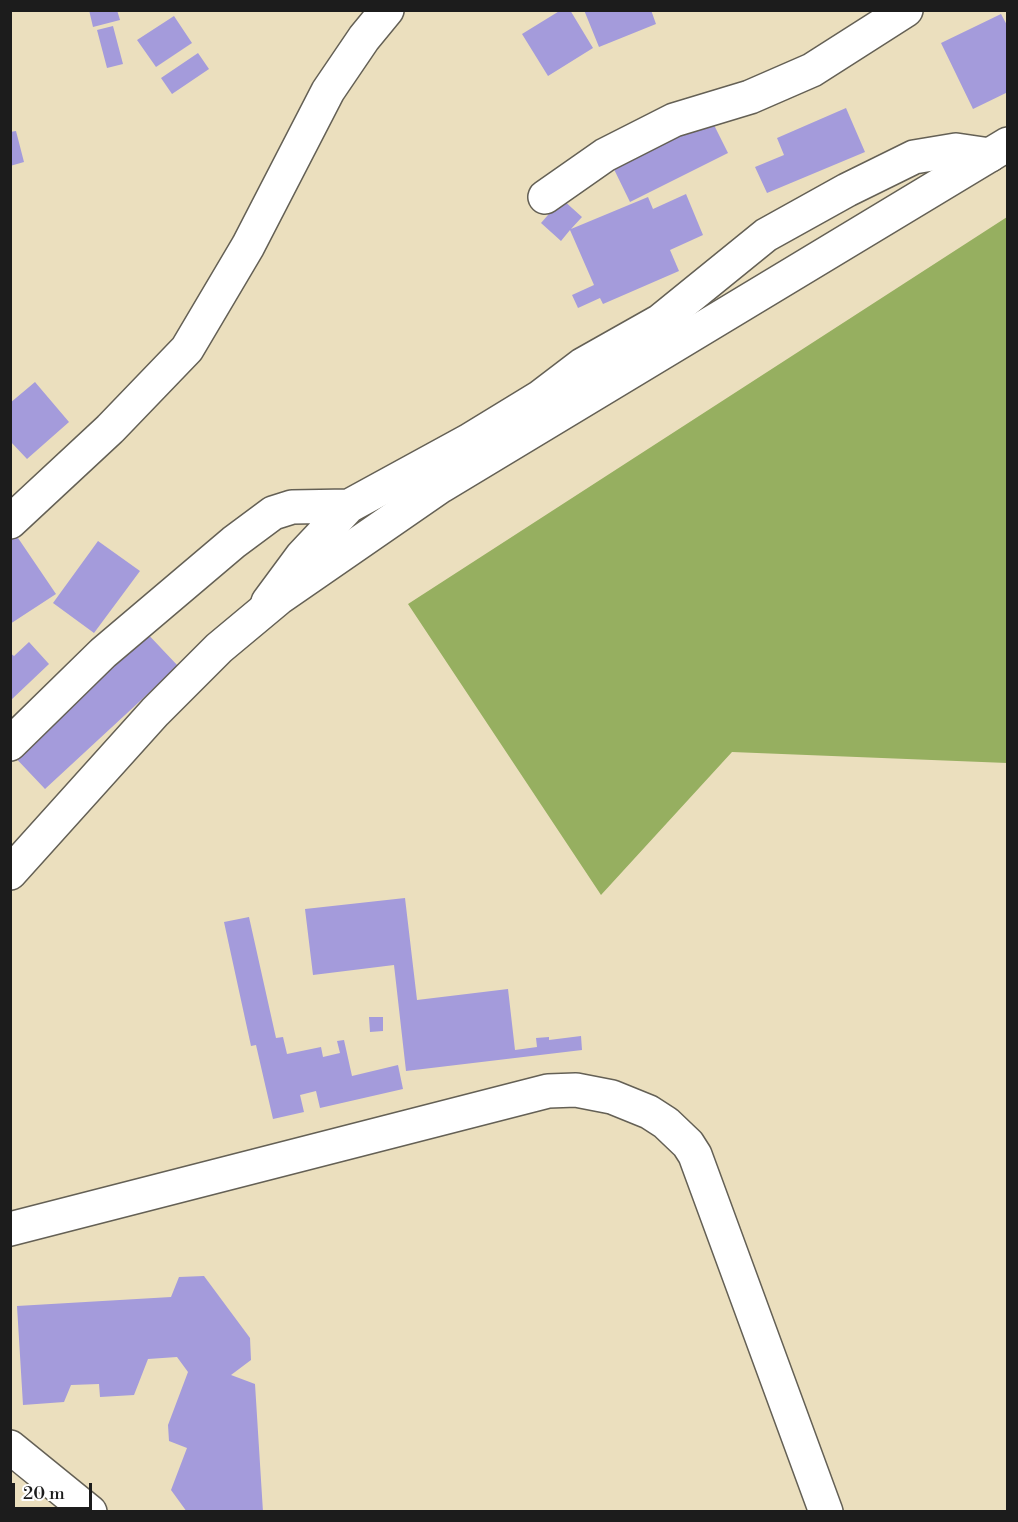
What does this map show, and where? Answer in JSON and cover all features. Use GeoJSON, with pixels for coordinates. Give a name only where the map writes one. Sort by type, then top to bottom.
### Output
{"type":"FeatureCollection","features":[{"type":"Feature","properties":{"kind":"street"},"geometry":{"type":"LineString","coordinates":[[10,522],[110,429],[187,349],[238,265],[328,91],[364,38],[387,10]]}},
{"type":"Feature","properties":{"kind":"street"},"geometry":{"type":"LineString","coordinates":[[545,196],[605,155],[674,120],[750,98],[812,70],[906,10]]}},
{"type":"Feature","properties":{"kind":"street"},"geometry":{"type":"LineString","coordinates":[[10,873],[155,712],[243,628],[277,592],[302,556],[349,506],[468,441],[540,397],[582,365],[660,321],[766,235],[847,190],[894,165],[924,154],[956,150],[999,150]]}},
{"type":"Feature","properties":{"kind":"street"},"geometry":{"type":"LineString","coordinates":[[243,628],[353,545],[441,486],[999,150]]}},
{"type":"Feature","properties":{"kind":"street"},"geometry":{"type":"LineString","coordinates":[[10,744],[103,652],[234,542],[273,513],[299,506],[349,506]]}},
{"type":"Feature","properties":{"kind":"street"},"geometry":{"type":"LineString","coordinates":[[10,1229],[548,1091],[576,1090],[612,1097],[648,1112],[666,1123],[688,1144],[695,1155],[826,1512]]}},
{"type":"Feature","properties":{"kind":"street"},"geometry":{"type":"LineString","coordinates":[[10,1447],[90,1512]]}},
{"type":"Feature","properties":{"kind":"green space"},"geometry":{"type":"Polygon","coordinates":[[[1007,217],[1007,763],[732,752],[601,895],[408,604],[1007,217]]]}},
{"type":"Feature","properties":{"kind":"building"},"geometry":{"type":"Polygon","coordinates":[[[89,10],[117,10],[120,20],[93,27],[89,10]]]}},
{"type":"Feature","properties":{"kind":"building"},"geometry":{"type":"Polygon","coordinates":[[[561,10],[570,10],[593,48],[548,76],[522,34],[561,10]]]}},
{"type":"Feature","properties":{"kind":"building"},"geometry":{"type":"Polygon","coordinates":[[[584,10],[651,10],[656,24],[599,47],[584,10]]]}},
{"type":"Feature","properties":{"kind":"building"},"geometry":{"type":"Polygon","coordinates":[[[1001,14],[1008,27],[1008,92],[973,109],[941,43],[1001,14]]]}},
{"type":"Feature","properties":{"kind":"building"},"geometry":{"type":"Polygon","coordinates":[[[174,16],[192,43],[156,67],[137,40],[174,16]]]}},
{"type":"Feature","properties":{"kind":"building"},"geometry":{"type":"Polygon","coordinates":[[[113,26],[123,64],[107,68],[97,30],[113,26]]]}},
{"type":"Feature","properties":{"kind":"building"},"geometry":{"type":"Polygon","coordinates":[[[198,53],[209,69],[172,94],[161,78],[198,53]]]}},
{"type":"Feature","properties":{"kind":"building"},"geometry":{"type":"Polygon","coordinates":[[[704,105],[728,153],[630,202],[606,153],[704,105]]]}},
{"type":"Feature","properties":{"kind":"building"},"geometry":{"type":"Polygon","coordinates":[[[846,108],[865,152],[767,193],[755,167],[784,155],[777,138],[846,108]]]}},
{"type":"Feature","properties":{"kind":"building"},"geometry":{"type":"Polygon","coordinates":[[[16,131],[24,162],[10,166],[10,132],[16,131]]]}},
{"type":"Feature","properties":{"kind":"building"},"geometry":{"type":"Polygon","coordinates":[[[686,194],[703,235],[670,250],[679,271],[603,304],[600,298],[578,308],[572,295],[594,285],[570,230],[561,241],[541,223],[562,199],[582,217],[571,229],[648,197],[653,209],[686,194]]]}},
{"type":"Feature","properties":{"kind":"building"},"geometry":{"type":"Polygon","coordinates":[[[35,382],[69,422],[27,459],[10,441],[10,403],[35,382]]]}},
{"type":"Feature","properties":{"kind":"building"},"geometry":{"type":"Polygon","coordinates":[[[16,535],[56,594],[10,624],[10,539],[16,535]]]}},
{"type":"Feature","properties":{"kind":"building"},"geometry":{"type":"Polygon","coordinates":[[[98,541],[140,571],[94,633],[53,603],[98,541]]]}},
{"type":"Feature","properties":{"kind":"building"},"geometry":{"type":"Polygon","coordinates":[[[143,629],[178,666],[45,789],[10,752],[143,629]]]}},
{"type":"Feature","properties":{"kind":"building"},"geometry":{"type":"Polygon","coordinates":[[[29,642],[49,664],[10,701],[10,653],[14,656],[29,642]]]}},
{"type":"Feature","properties":{"kind":"building"},"geometry":{"type":"Polygon","coordinates":[[[405,898],[417,1000],[508,989],[515,1050],[537,1047],[536,1038],[549,1037],[549,1040],[581,1036],[582,1050],[406,1071],[394,965],[313,975],[305,909],[405,898]]]}},
{"type":"Feature","properties":{"kind":"building"},"geometry":{"type":"Polygon","coordinates":[[[249,917],[276,1038],[283,1037],[287,1054],[321,1047],[323,1057],[340,1053],[337,1041],[344,1040],[352,1076],[398,1065],[403,1089],[320,1108],[316,1091],[300,1095],[304,1112],[273,1119],[256,1045],[251,1046],[224,922],[249,917]]]}},
{"type":"Feature","properties":{"kind":"building"},"geometry":{"type":"Polygon","coordinates":[[[369,1017],[383,1017],[383,1031],[370,1032],[369,1017]]]}},
{"type":"Feature","properties":{"kind":"building"},"geometry":{"type":"Polygon","coordinates":[[[204,1276],[250,1338],[251,1360],[231,1375],[255,1384],[263,1512],[187,1512],[171,1490],[187,1448],[169,1441],[168,1425],[188,1372],[177,1357],[148,1359],[134,1395],[100,1397],[99,1384],[71,1385],[64,1402],[23,1405],[17,1306],[171,1297],[179,1277],[204,1276]]]}}]}
